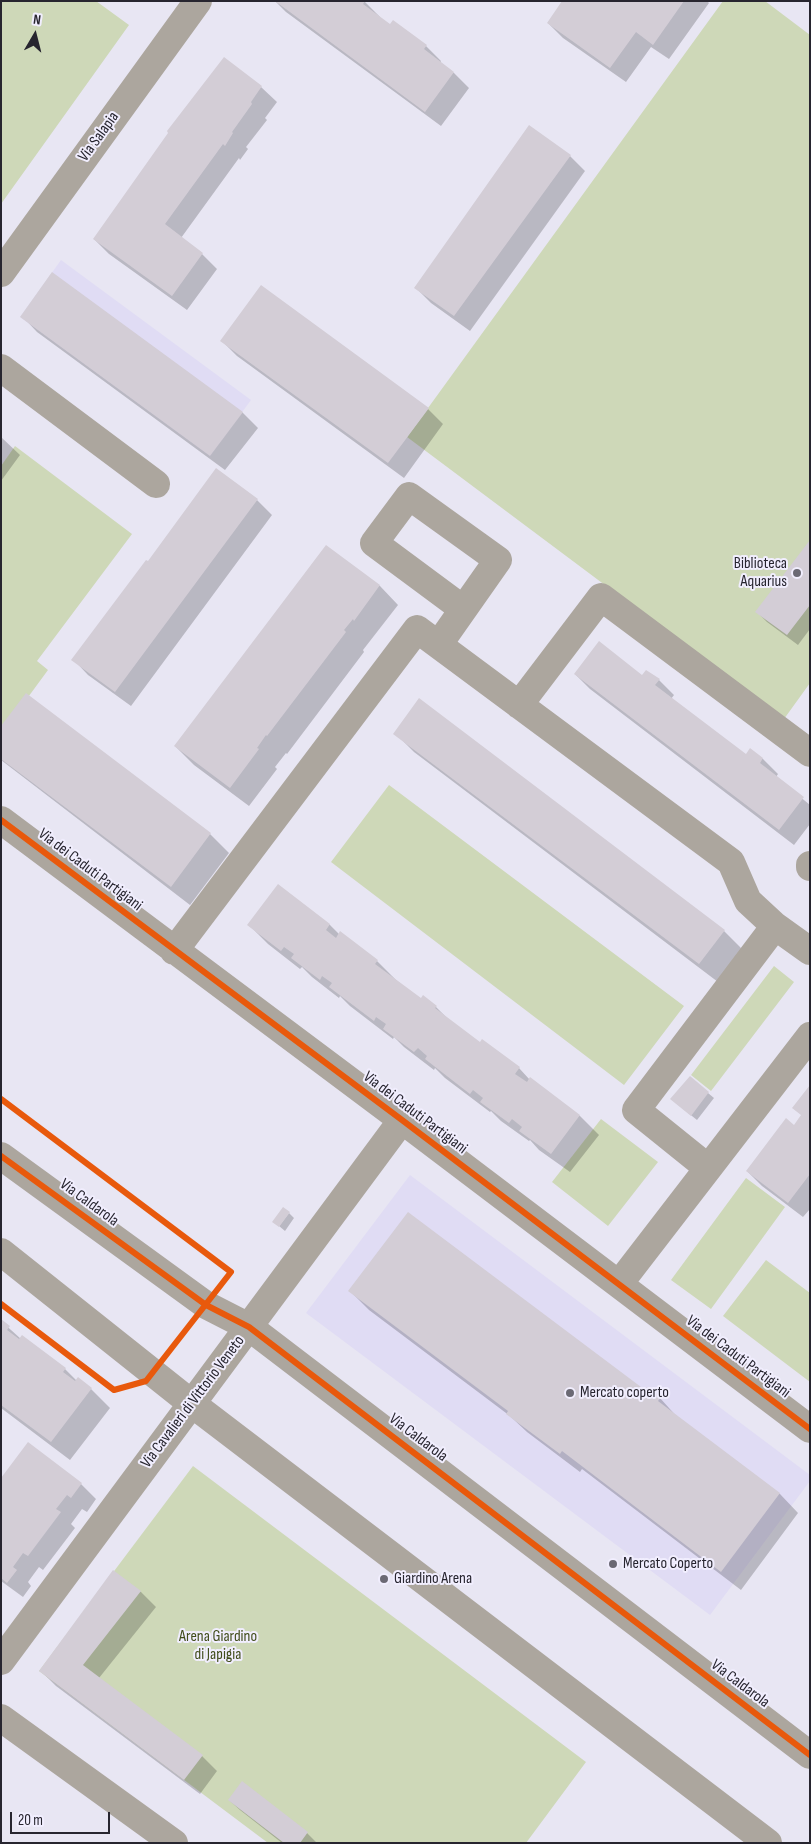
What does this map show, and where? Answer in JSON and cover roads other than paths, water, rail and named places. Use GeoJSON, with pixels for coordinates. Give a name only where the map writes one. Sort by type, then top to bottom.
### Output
{"type":"FeatureCollection","features":[{"type":"Feature","properties":{"kind":"street","name":"Via Salapia"},"geometry":{"type":"LineString","coordinates":[[1,273],[198,1]]}},
{"type":"Feature","properties":{"kind":"street"},"geometry":{"type":"LineString","coordinates":[[1,368],[156,484]]}},
{"type":"Feature","properties":{"kind":"street"},"geometry":{"type":"LineString","coordinates":[[519,705],[601,597],[810,753]]}},
{"type":"Feature","properties":{"kind":"street"},"geometry":{"type":"LineString","coordinates":[[439,644],[463,609]]}},
{"type":"Feature","properties":{"kind":"street"},"geometry":{"type":"LineString","coordinates":[[174,951],[417,630],[439,644],[731,862],[748,902],[775,926],[810,951]]}},
{"type":"Feature","properties":{"kind":"street","name":"Via dei Caduti Partigiani"},"geometry":{"type":"LineString","coordinates":[[1,820],[810,1429]]}},
{"type":"Feature","properties":{"kind":"street"},"geometry":{"type":"LineString","coordinates":[[708,1168],[636,1110],[775,926]]}},
{"type":"Feature","properties":{"kind":"street"},"geometry":{"type":"LineString","coordinates":[[619,1284],[810,1036]]}},
{"type":"Feature","properties":{"kind":"street","name":"Via Cavalieri di Vittorio Veneto"},"geometry":{"type":"LineString","coordinates":[[1,1661],[402,1120]]}},
{"type":"Feature","properties":{"kind":"street","name":"Via Caldarola"},"geometry":{"type":"LineString","coordinates":[[1,1156],[206,1305],[250,1327],[810,1755]]}},
{"type":"Feature","properties":{"kind":"street"},"geometry":{"type":"LineString","coordinates":[[1,1252],[191,1403],[768,1843]]}},
{"type":"Feature","properties":{"kind":"street"},"geometry":{"type":"LineString","coordinates":[[1,1718],[174,1843]]}},
{"type":"Feature","properties":{"kind":"place","name":"Biblioteca Aquarius"},"geometry":{"type":"Point","coordinates":[797,573]}},
{"type":"Feature","properties":{"kind":"place","name":"Mercato coperto"},"geometry":{"type":"Point","coordinates":[570,1393]}},
{"type":"Feature","properties":{"kind":"place","name":"Mercato Coperto"},"geometry":{"type":"Point","coordinates":[613,1564]}},
{"type":"Feature","properties":{"kind":"place","name":"Giardino Arena"},"geometry":{"type":"Point","coordinates":[384,1579]}},
{"type":"Feature","properties":{"kind":"park label","name":"Arena Giardino di Japigia"},"geometry":{"type":"Point","coordinates":[218,1646]}}]}
